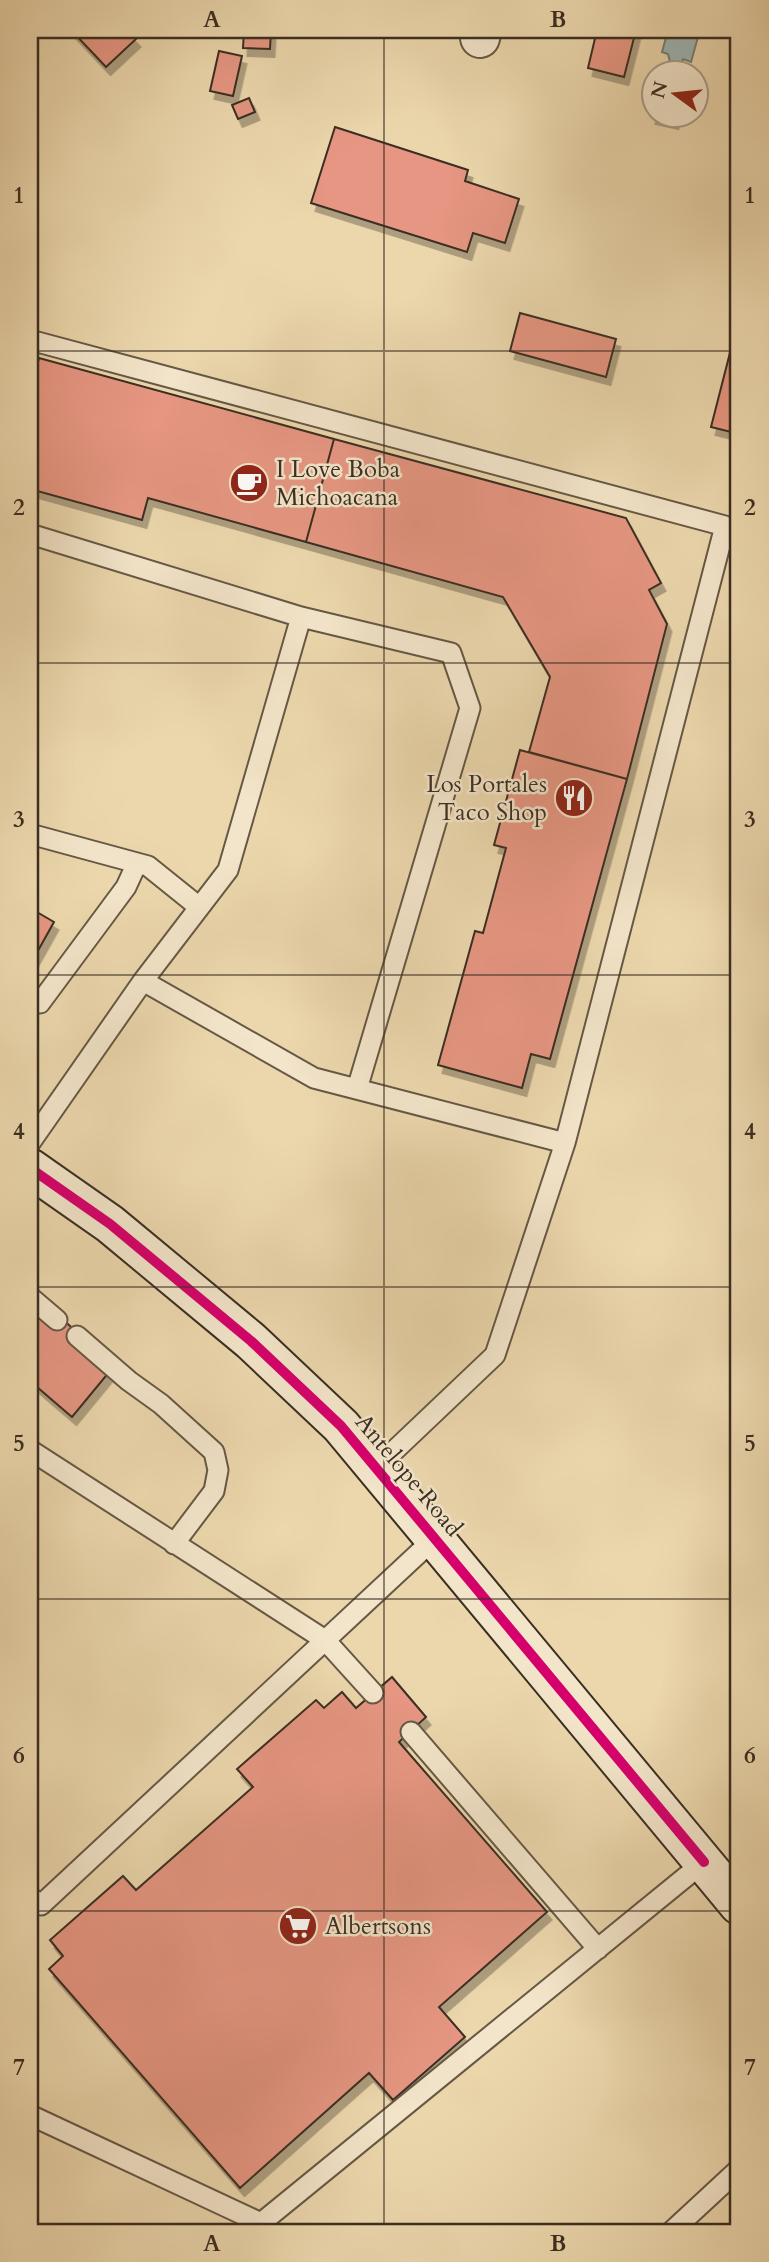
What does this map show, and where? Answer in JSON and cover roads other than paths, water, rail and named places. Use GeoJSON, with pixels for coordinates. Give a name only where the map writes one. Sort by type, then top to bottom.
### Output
{"type":"FeatureCollection","features":[{"type":"Feature","properties":{"kind":"main road","name":"Antelope Road"},"geometry":{"type":"LineString","coordinates":[[30,1168],[110,1224],[251,1341],[341,1426],[739,1905]]}},
{"type":"Feature","properties":{"kind":"lane"},"geometry":{"type":"LineString","coordinates":[[30,340],[725,526],[565,1143],[495,1355],[376,1468]]}},
{"type":"Feature","properties":{"kind":"lane"},"geometry":{"type":"LineString","coordinates":[[30,534],[301,617],[451,653],[470,708],[358,1089]]}},
{"type":"Feature","properties":{"kind":"lane"},"geometry":{"type":"LineString","coordinates":[[30,1143],[143,981],[228,870],[301,617]]}},
{"type":"Feature","properties":{"kind":"lane"},"geometry":{"type":"LineString","coordinates":[[30,834],[148,866],[199,907]]}},
{"type":"Feature","properties":{"kind":"lane"},"geometry":{"type":"LineString","coordinates":[[30,1003],[40,1003],[126,887],[137,863]]}},
{"type":"Feature","properties":{"kind":"lane"},"geometry":{"type":"LineString","coordinates":[[143,981],[314,1078],[565,1143]]}},
{"type":"Feature","properties":{"kind":"lane"},"geometry":{"type":"LineString","coordinates":[[30,1297],[57,1320]]}},
{"type":"Feature","properties":{"kind":"lane"},"geometry":{"type":"LineString","coordinates":[[77,1336],[129,1381],[162,1404],[214,1452],[218,1470],[214,1491],[174,1544]]}},
{"type":"Feature","properties":{"kind":"lane"},"geometry":{"type":"LineString","coordinates":[[30,1450],[325,1640],[373,1693]]}},
{"type":"Feature","properties":{"kind":"lane"},"geometry":{"type":"LineString","coordinates":[[30,1897],[40,1905],[435,1538]]}},
{"type":"Feature","properties":{"kind":"lane"},"geometry":{"type":"LineString","coordinates":[[411,1732],[598,1949]]}},
{"type":"Feature","properties":{"kind":"lane"},"geometry":{"type":"LineString","coordinates":[[30,2115],[261,2224],[704,1863]]}},
{"type":"Feature","properties":{"kind":"lane"},"geometry":{"type":"LineString","coordinates":[[671,2232],[739,2169]]}},
{"type":"Feature","properties":{"kind":"water"},"geometry":{"type":"Polygon","coordinates":[[[668,30],[700,30],[692,60],[670,60],[668,54],[662,52],[668,30]]]}},
{"type":"Feature","properties":{"kind":"place","name":"I Love Boba Michoacana"},"geometry":{"type":"Point","coordinates":[249,483]}},
{"type":"Feature","properties":{"kind":"place","name":"Los Portales Taco Shop"},"geometry":{"type":"Point","coordinates":[574,798]}},
{"type":"Feature","properties":{"kind":"place","name":"Albertsons"},"geometry":{"type":"Point","coordinates":[298,1926]}}]}
